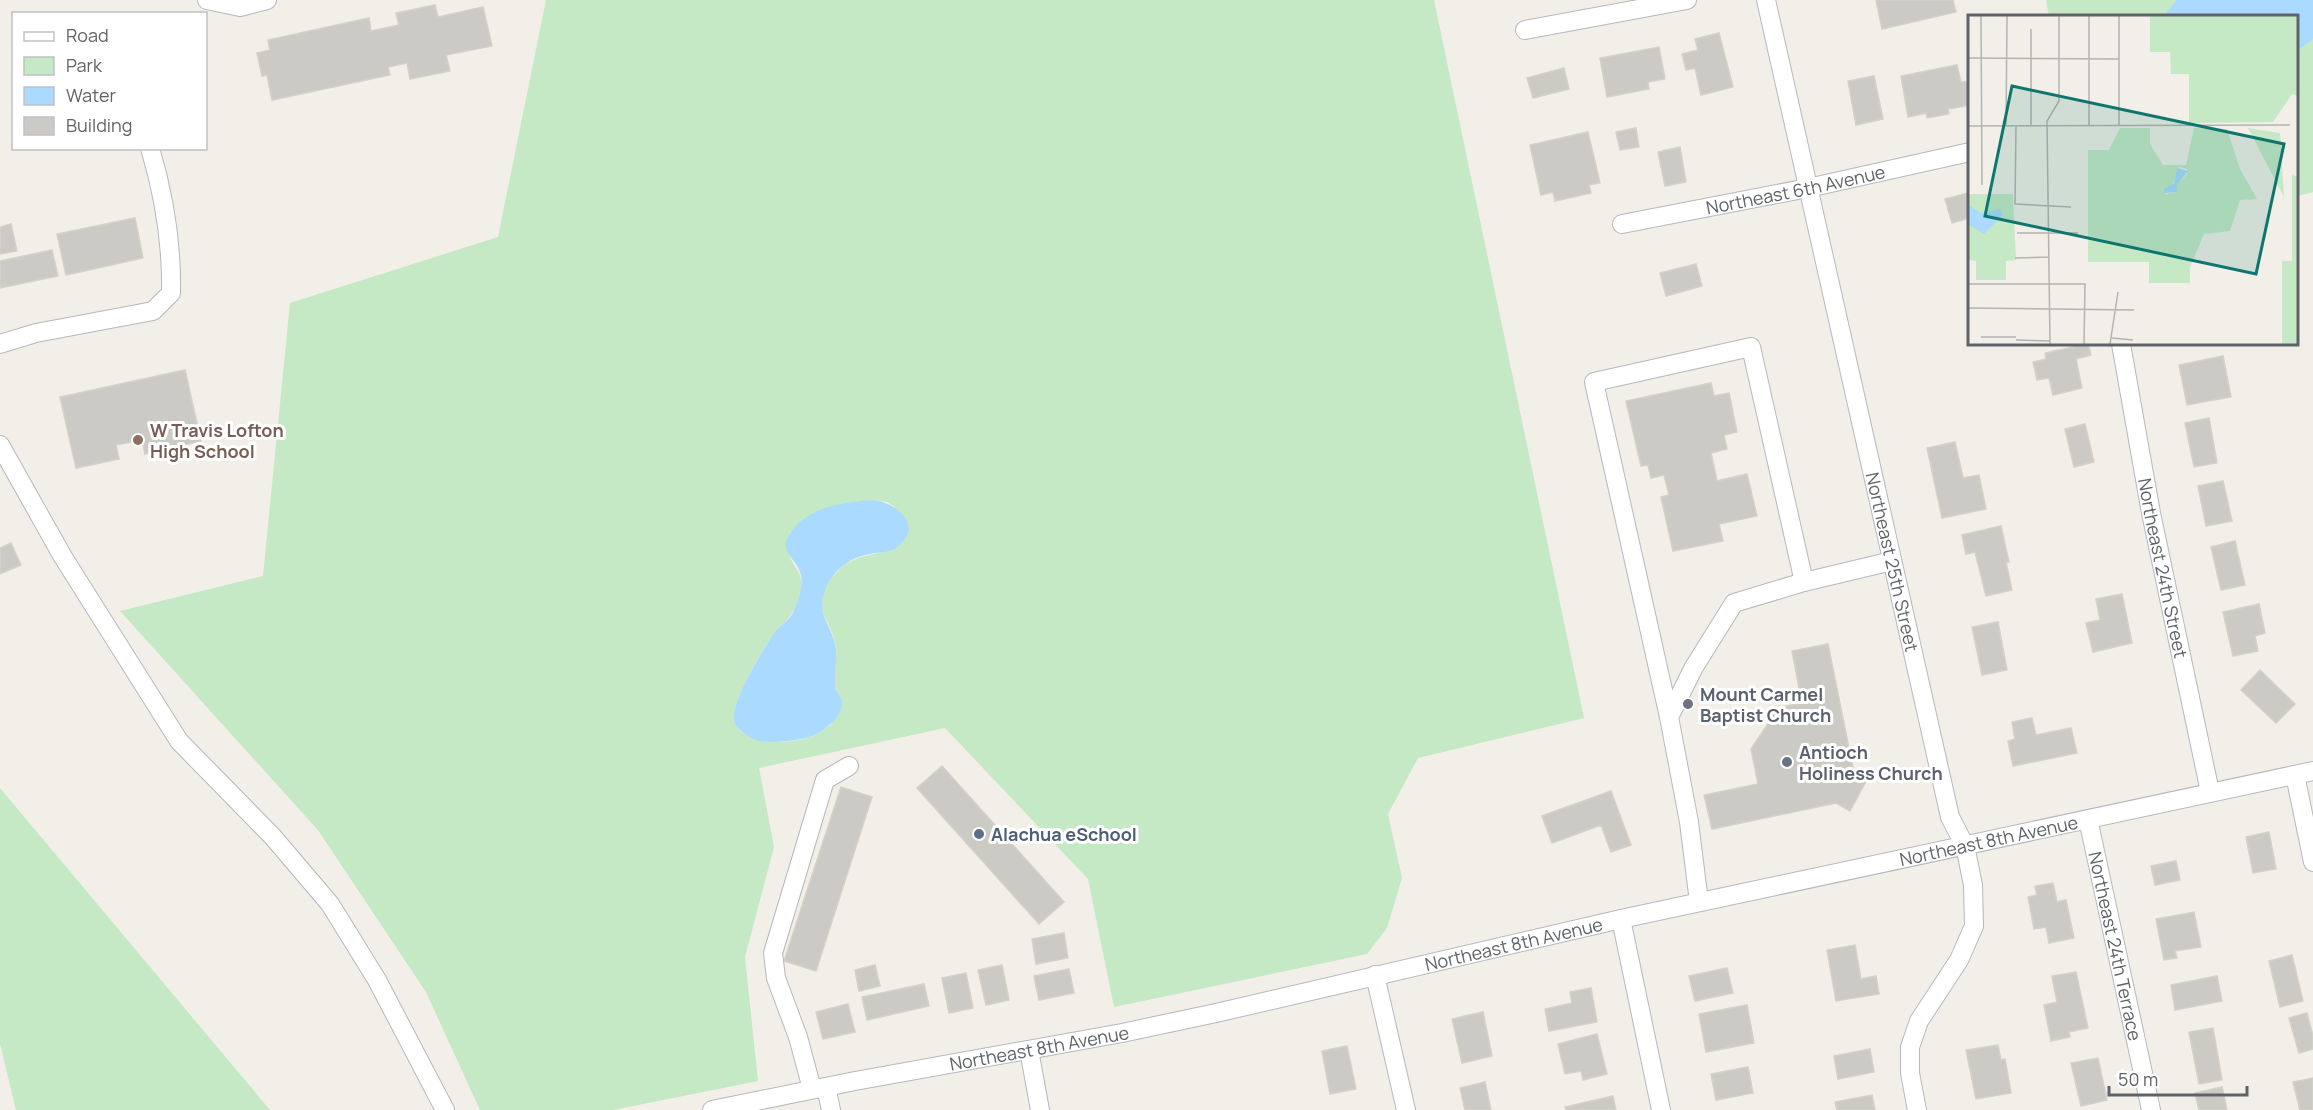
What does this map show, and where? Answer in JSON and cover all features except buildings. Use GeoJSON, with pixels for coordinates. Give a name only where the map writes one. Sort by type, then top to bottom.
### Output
{"type":"FeatureCollection","features":[{"type":"Feature","properties":{"kind":"street"},"geometry":{"type":"LineString","coordinates":[[207,0],[240,7],[267,0]]}},
{"type":"Feature","properties":{"kind":"street"},"geometry":{"type":"LineString","coordinates":[[1525,30],[1687,0]]}},
{"type":"Feature","properties":{"kind":"street","name":"Northeast 25th Street"},"geometry":{"type":"LineString","coordinates":[[1766,0],[1950,817],[1965,846],[1973,885],[1974,926],[1959,960],[1919,1022],[1910,1047],[1910,1073],[1917,1110]]}},
{"type":"Feature","properties":{"kind":"street"},"geometry":{"type":"LineString","coordinates":[[0,344],[36,333],[153,311],[171,293],[172,256],[150,150]]}},
{"type":"Feature","properties":{"kind":"street","name":"Northeast 6th Avenue"},"geometry":{"type":"LineString","coordinates":[[1622,224],[1808,188],[1968,152]]}},
{"type":"Feature","properties":{"kind":"street","name":"Northeast 24th Street"},"geometry":{"type":"LineString","coordinates":[[2121,345],[2151,513],[2210,792]]}},
{"type":"Feature","properties":{"kind":"street"},"geometry":{"type":"LineString","coordinates":[[1700,902],[1689,822],[1670,717],[1594,382],[1751,347],[1804,582]]}},
{"type":"Feature","properties":{"kind":"street"},"geometry":{"type":"LineString","coordinates":[[0,445],[63,557],[179,741],[273,837],[330,904],[377,980],[445,1110]]}},
{"type":"Feature","properties":{"kind":"street"},"geometry":{"type":"LineString","coordinates":[[1670,717],[1694,667],[1734,603],[1804,582],[1892,561]]}},
{"type":"Feature","properties":{"kind":"street"},"geometry":{"type":"LineString","coordinates":[[831,1110],[819,1088],[776,978],[773,952],[825,780],[849,766]]}},
{"type":"Feature","properties":{"kind":"street"},"geometry":{"type":"LineString","coordinates":[[2304,773],[2313,862]]}},
{"type":"Feature","properties":{"kind":"street","name":"Northeast 8th Avenue"},"geometry":{"type":"LineString","coordinates":[[712,1110],[1216,1013],[1621,919],[2304,773]]}},
{"type":"Feature","properties":{"kind":"street","name":"Northeast 24th Terrace"},"geometry":{"type":"LineString","coordinates":[[2088,819],[2151,1110]]}},
{"type":"Feature","properties":{"kind":"street"},"geometry":{"type":"LineString","coordinates":[[1621,919],[1661,1110]]}},
{"type":"Feature","properties":{"kind":"street"},"geometry":{"type":"LineString","coordinates":[[1375,975],[1406,1110]]}},
{"type":"Feature","properties":{"kind":"street"},"geometry":{"type":"LineString","coordinates":[[1029,1050],[1040,1110]]}},
{"type":"Feature","properties":{"kind":"green space"},"geometry":{"type":"Polygon","coordinates":[[[546,0],[1434,0],[1584,718],[1418,758],[1388,814],[1402,878],[1387,928],[1367,954],[1114,1007],[1088,879],[945,728],[759,768],[774,847],[745,957],[758,1081],[613,1110],[480,1110],[426,992],[318,830],[120,611],[263,576],[290,303],[498,237],[546,0]],[[861,501],[828,508],[808,518],[789,534],[789,555],[800,575],[801,591],[796,607],[764,648],[749,674],[742,693],[734,721],[739,729],[748,736],[770,742],[795,741],[815,735],[831,725],[837,701],[836,648],[823,611],[822,594],[827,584],[845,565],[862,557],[887,551],[902,541],[895,507],[887,502],[861,501]]]}},
{"type":"Feature","properties":{"kind":"green space"},"geometry":{"type":"Polygon","coordinates":[[[2046,0],[2313,0],[2313,192],[2298,196],[2298,15],[2049,15],[2046,0]]]}},
{"type":"Feature","properties":{"kind":"green space"},"geometry":{"type":"Polygon","coordinates":[[[0,788],[270,1110],[16,1110],[0,1044],[0,788]]]}},
{"type":"Feature","properties":{"kind":"water"},"geometry":{"type":"Polygon","coordinates":[[[2177,0],[2313,0],[2313,39],[2298,50],[2298,15],[2166,15],[2177,0]]]}},
{"type":"Feature","properties":{"kind":"water"},"geometry":{"type":"Polygon","coordinates":[[[873,500],[899,511],[908,524],[908,532],[904,540],[893,550],[862,556],[841,567],[831,579],[824,593],[823,612],[835,646],[835,687],[842,701],[839,714],[830,725],[806,738],[774,742],[753,739],[735,724],[736,704],[756,662],[776,631],[791,616],[799,598],[801,575],[787,551],[786,541],[789,535],[805,518],[815,512],[850,502],[873,500]]]}},
{"type":"Feature","properties":{"kind":"place","name":"W Travis Lofton High School"},"geometry":{"type":"Point","coordinates":[138,440]}},
{"type":"Feature","properties":{"kind":"place","name":"Mount Carmel Baptist Church"},"geometry":{"type":"Point","coordinates":[1688,704]}},
{"type":"Feature","properties":{"kind":"place","name":"Antioch Holiness Church"},"geometry":{"type":"Point","coordinates":[1787,762]}},
{"type":"Feature","properties":{"kind":"place","name":"Alachua eSchool"},"geometry":{"type":"Point","coordinates":[979,834]}}]}
